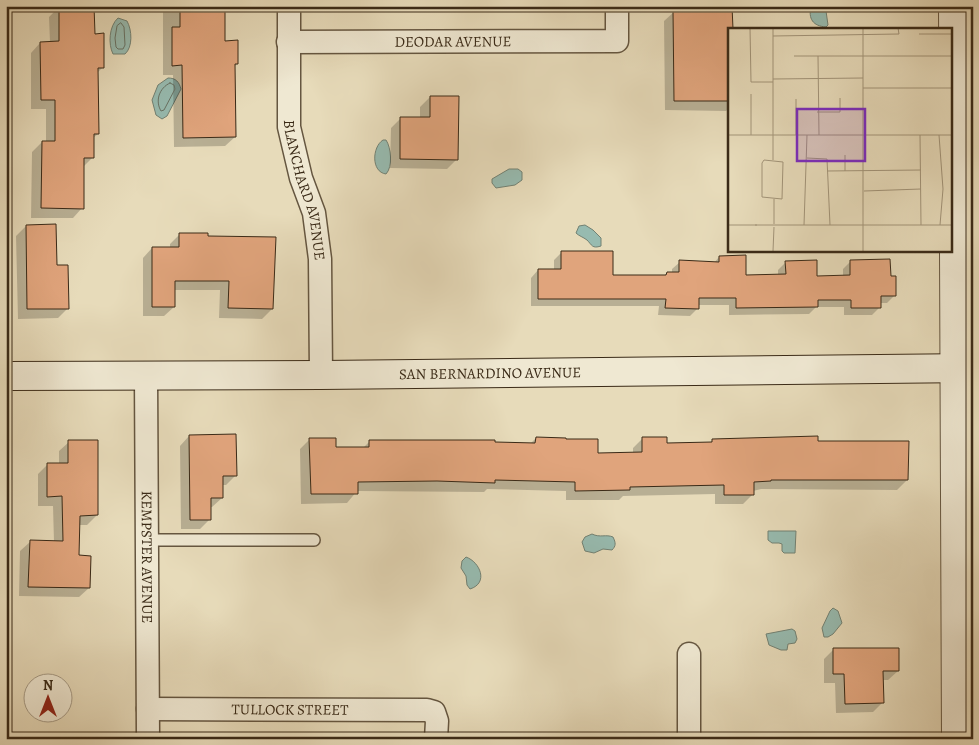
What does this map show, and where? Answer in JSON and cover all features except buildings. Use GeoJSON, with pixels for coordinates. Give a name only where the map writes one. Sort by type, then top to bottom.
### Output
{"type":"FeatureCollection","features":[{"type":"Feature","properties":{"kind":"main road"},"geometry":{"type":"LineString","coordinates":[[953,6],[963,368],[956,739]]}},
{"type":"Feature","properties":{"kind":"main road","name":"SAN BERNARDINO AVENUE"},"geometry":{"type":"LineString","coordinates":[[6,376],[321,375],[963,368]]}},
{"type":"Feature","properties":{"kind":"street","name":"BLANCHARD AVENUE"},"geometry":{"type":"LineString","coordinates":[[289,6],[289,127],[301,178],[314,213],[320,259],[321,375]]}},
{"type":"Feature","properties":{"kind":"street","name":"DEODAR AVENUE"},"geometry":{"type":"LineString","coordinates":[[288,42],[618,41],[617,6]]}},
{"type":"Feature","properties":{"kind":"street","name":"KEMPSTER AVENUE"},"geometry":{"type":"LineString","coordinates":[[146,375],[148,739]]}},
{"type":"Feature","properties":{"kind":"street"},"geometry":{"type":"LineString","coordinates":[[689,654],[690,739]]}},
{"type":"Feature","properties":{"kind":"street","name":"TULLOCK STREET"},"geometry":{"type":"LineString","coordinates":[[148,708],[383,708],[427,710],[434,712],[436,739]]}},
{"type":"Feature","properties":{"kind":"lane"},"geometry":{"type":"LineString","coordinates":[[147,540],[314,540]]}},
{"type":"Feature","properties":{"kind":"water"},"geometry":{"type":"Polygon","coordinates":[[[811,6],[827,6],[828,25],[826,27],[812,21],[810,15],[811,6]]]}},
{"type":"Feature","properties":{"kind":"water"},"geometry":{"type":"Polygon","coordinates":[[[118,18],[127,21],[130,29],[130,43],[125,54],[113,54],[110,45],[111,30],[118,18]]]}},
{"type":"Feature","properties":{"kind":"water"},"geometry":{"type":"Polygon","coordinates":[[[168,78],[177,81],[181,89],[167,116],[162,119],[156,115],[152,100],[158,85],[168,78]]]}},
{"type":"Feature","properties":{"kind":"water"},"geometry":{"type":"Polygon","coordinates":[[[386,140],[388,143],[391,157],[390,167],[386,174],[378,169],[375,159],[379,143],[386,140]]]}},
{"type":"Feature","properties":{"kind":"water"},"geometry":{"type":"Polygon","coordinates":[[[509,169],[518,169],[522,172],[522,180],[515,185],[496,188],[492,183],[492,179],[509,169]]]}},
{"type":"Feature","properties":{"kind":"water"},"geometry":{"type":"Polygon","coordinates":[[[585,225],[601,238],[601,246],[593,246],[576,233],[579,226],[585,225]]]}},
{"type":"Feature","properties":{"kind":"water"},"geometry":{"type":"Polygon","coordinates":[[[768,531],[796,531],[795,553],[784,553],[782,551],[782,544],[772,543],[768,540],[768,531]]]}},
{"type":"Feature","properties":{"kind":"water"},"geometry":{"type":"Polygon","coordinates":[[[592,534],[613,537],[615,543],[612,550],[603,549],[594,553],[585,551],[582,542],[585,537],[592,534]]]}},
{"type":"Feature","properties":{"kind":"water"},"geometry":{"type":"Polygon","coordinates":[[[466,557],[475,563],[481,578],[476,586],[470,589],[461,568],[462,561],[466,557]]]}},
{"type":"Feature","properties":{"kind":"water"},"geometry":{"type":"Polygon","coordinates":[[[833,608],[838,611],[842,623],[833,634],[824,637],[822,628],[833,608]]]}},
{"type":"Feature","properties":{"kind":"water"},"geometry":{"type":"Polygon","coordinates":[[[792,629],[795,631],[797,639],[795,643],[788,644],[787,650],[781,650],[769,645],[766,634],[792,629]]]}}]}
